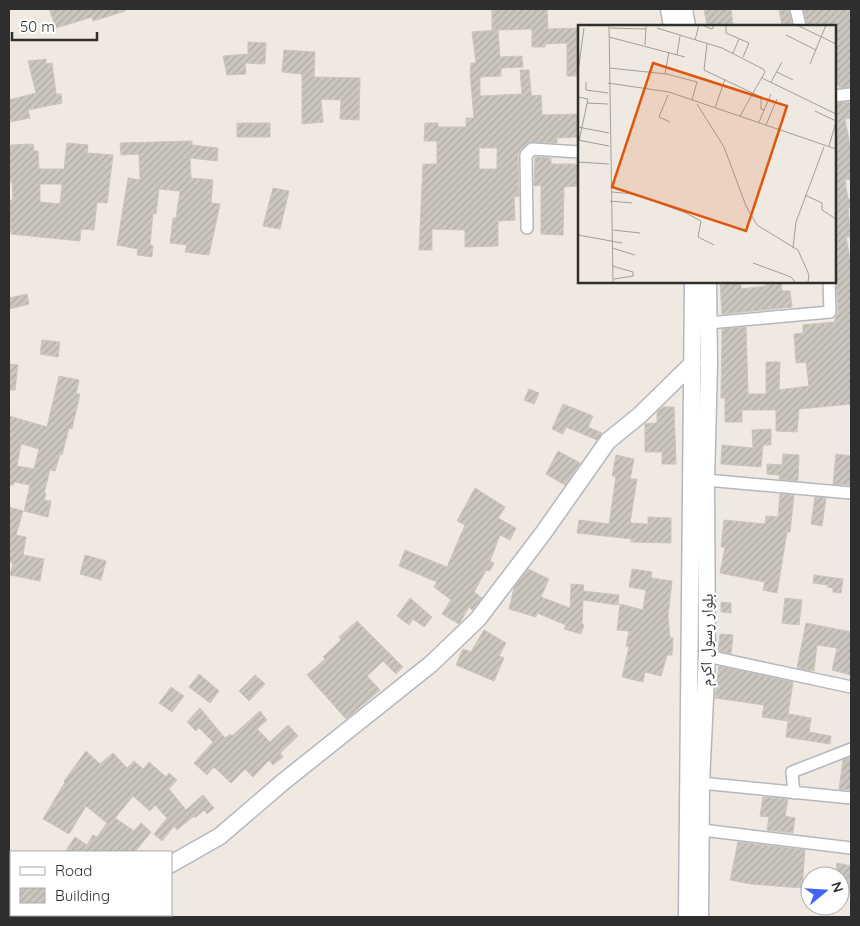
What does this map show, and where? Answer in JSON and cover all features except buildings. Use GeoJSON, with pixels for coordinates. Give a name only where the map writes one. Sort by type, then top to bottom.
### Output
{"type":"FeatureCollection","features":[{"type":"Feature","properties":{"kind":"main road"},"geometry":{"type":"LineString","coordinates":[[669,9],[672,25]]}},
{"type":"Feature","properties":{"kind":"main road"},"geometry":{"type":"LineString","coordinates":[[684,9],[687,25]]}},
{"type":"Feature","properties":{"kind":"main road","name":"بلوار رسول اکرم"},"geometry":{"type":"LineString","coordinates":[[692,282],[701,363],[706,480],[707,656],[701,782],[700,917]]}},
{"type":"Feature","properties":{"kind":"main road","name":"بلوار رسول اکرم"},"geometry":{"type":"LineString","coordinates":[[687,917],[701,363],[708,323],[708,282]]}},
{"type":"Feature","properties":{"kind":"main road"},"geometry":{"type":"LineString","coordinates":[[172,863],[220,836],[431,664],[471,625],[544,532],[608,440],[701,363]]}},
{"type":"Feature","properties":{"kind":"street"},"geometry":{"type":"LineString","coordinates":[[796,9],[800,25]]}},
{"type":"Feature","properties":{"kind":"street"},"geometry":{"type":"LineString","coordinates":[[835,96],[851,94]]}},
{"type":"Feature","properties":{"kind":"street"},"geometry":{"type":"LineString","coordinates":[[527,228],[526,155],[532,149],[578,152]]}},
{"type":"Feature","properties":{"kind":"street"},"geometry":{"type":"LineString","coordinates":[[708,323],[830,312],[830,282]]}},
{"type":"Feature","properties":{"kind":"street"},"geometry":{"type":"LineString","coordinates":[[706,480],[851,493]]}},
{"type":"Feature","properties":{"kind":"street"},"geometry":{"type":"LineString","coordinates":[[707,656],[851,686]]}},
{"type":"Feature","properties":{"kind":"street"},"geometry":{"type":"LineString","coordinates":[[794,792],[792,772],[851,749]]}},
{"type":"Feature","properties":{"kind":"street"},"geometry":{"type":"LineString","coordinates":[[701,782],[851,798]]}},
{"type":"Feature","properties":{"kind":"street"},"geometry":{"type":"LineString","coordinates":[[702,830],[851,848]]}}]}
